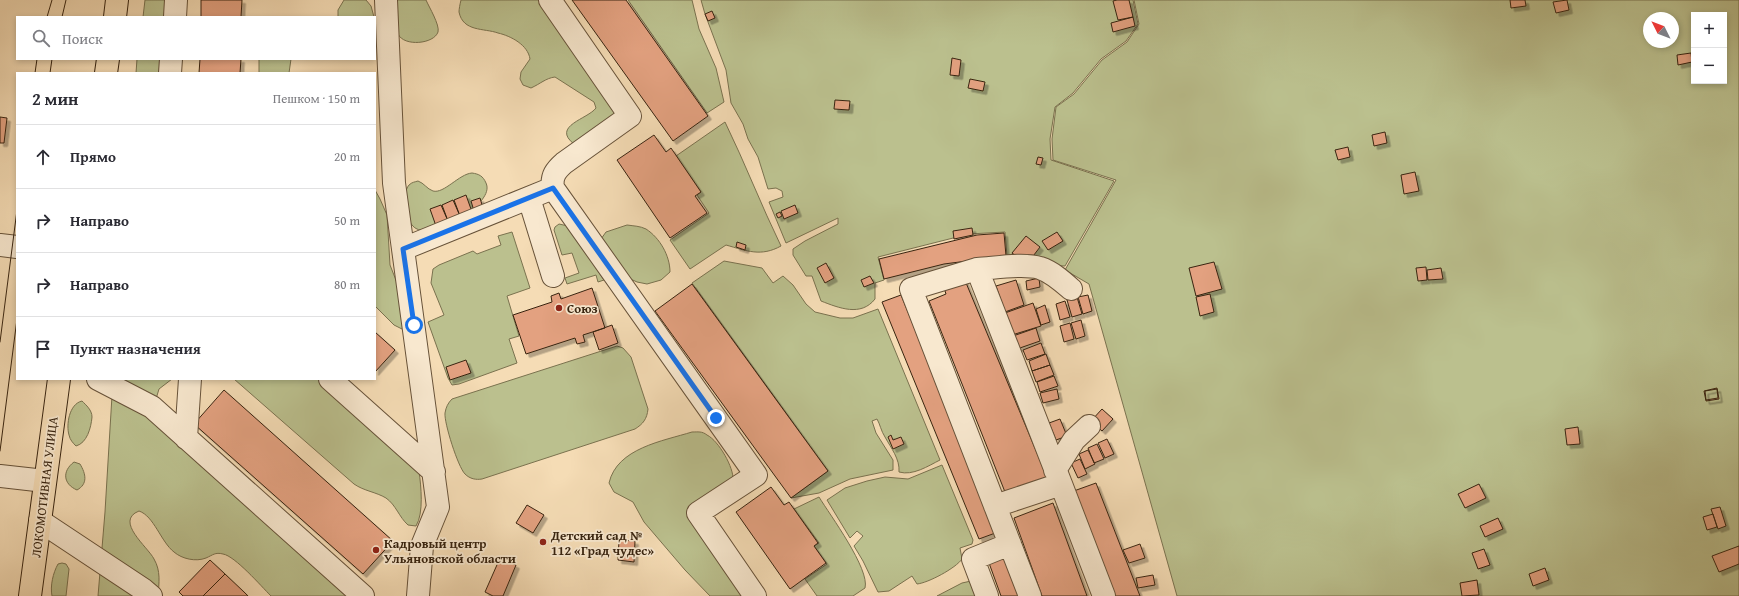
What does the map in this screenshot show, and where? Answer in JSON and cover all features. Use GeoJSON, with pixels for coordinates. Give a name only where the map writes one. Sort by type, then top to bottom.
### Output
{"type":"FeatureCollection","features":[{"type":"Feature","properties":{"kind":"main road"},"geometry":{"type":"LineString","coordinates":[[114,16],[117,0]]}},
{"type":"Feature","properties":{"kind":"main road"},"geometry":{"type":"LineString","coordinates":[[106,72],[108,60]]}},
{"type":"Feature","properties":{"kind":"main road","name":"ЛОКОМОТИВНАЯ УЛИЦА"},"geometry":{"type":"LineString","coordinates":[[30,596],[59,380]]}},
{"type":"Feature","properties":{"kind":"lane"},"geometry":{"type":"LineString","coordinates":[[175,16],[176,0]]}},
{"type":"Feature","properties":{"kind":"lane"},"geometry":{"type":"LineString","coordinates":[[386,0],[394,184],[438,507],[422,546],[418,596]]}},
{"type":"Feature","properties":{"kind":"lane"},"geometry":{"type":"LineString","coordinates":[[550,0],[630,116],[564,162],[556,170],[553,176],[553,188],[756,475],[698,513],[754,596]]}},
{"type":"Feature","properties":{"kind":"lane"},"geometry":{"type":"LineString","coordinates":[[170,72],[171,60]]}},
{"type":"Feature","properties":{"kind":"lane"},"geometry":{"type":"LineString","coordinates":[[403,249],[553,188]]}},
{"type":"Feature","properties":{"kind":"lane"},"geometry":{"type":"LineString","coordinates":[[528,198],[553,276]]}},
{"type":"Feature","properties":{"kind":"lane"},"geometry":{"type":"LineString","coordinates":[[0,245],[16,247]]}},
{"type":"Feature","properties":{"kind":"lane"},"geometry":{"type":"LineString","coordinates":[[1030,596],[911,289],[977,269],[1020,266],[1039,268],[1054,275],[1071,289]]}},
{"type":"Feature","properties":{"kind":"lane"},"geometry":{"type":"LineString","coordinates":[[977,269],[1104,596]]}},
{"type":"Feature","properties":{"kind":"lane"},"geometry":{"type":"LineString","coordinates":[[100,380],[152,407],[363,596]]}},
{"type":"Feature","properties":{"kind":"lane"},"geometry":{"type":"LineString","coordinates":[[186,438],[190,380]]}},
{"type":"Feature","properties":{"kind":"lane"},"geometry":{"type":"LineString","coordinates":[[331,380],[434,472]]}},
{"type":"Feature","properties":{"kind":"lane"},"geometry":{"type":"LineString","coordinates":[[995,506],[1058,477],[1074,440],[1089,426]]}},
{"type":"Feature","properties":{"kind":"lane"},"geometry":{"type":"LineString","coordinates":[[0,476],[45,481]]}},
{"type":"Feature","properties":{"kind":"lane"},"geometry":{"type":"LineString","coordinates":[[40,521],[151,596]]}},
{"type":"Feature","properties":{"kind":"lane"},"geometry":{"type":"LineString","coordinates":[[987,596],[972,559],[1010,544]]}},
{"type":"Feature","properties":{"kind":"green space"},"geometry":{"type":"Polygon","coordinates":[[[145,0],[172,0],[170,16],[143,16],[145,0]]]}},
{"type":"Feature","properties":{"kind":"green space"},"geometry":{"type":"Polygon","coordinates":[[[344,0],[366,0],[371,6],[374,16],[338,16],[338,10],[344,0]]]}},
{"type":"Feature","properties":{"kind":"green space"},"geometry":{"type":"Polygon","coordinates":[[[396,0],[426,0],[434,16],[438,29],[435,36],[431,39],[419,42],[406,41],[401,38],[398,34],[396,26],[396,0]]]}},
{"type":"Feature","properties":{"kind":"green space"},"geometry":{"type":"Polygon","coordinates":[[[461,0],[544,0],[621,112],[574,144],[568,138],[567,132],[573,123],[596,108],[594,102],[555,77],[531,88],[523,85],[520,79],[521,72],[530,59],[526,49],[508,36],[475,28],[465,23],[459,12],[461,0]]]}},
{"type":"Feature","properties":{"kind":"green space"},"geometry":{"type":"Polygon","coordinates":[[[628,0],[692,0],[699,29],[716,68],[724,102],[707,113],[628,0]]]}},
{"type":"Feature","properties":{"kind":"green space"},"geometry":{"type":"Polygon","coordinates":[[[701,0],[1133,0],[1138,24],[1126,41],[1101,59],[1073,93],[1055,107],[1050,139],[1051,160],[1114,181],[1065,266],[1025,264],[1012,254],[1007,256],[1005,232],[969,234],[878,257],[884,280],[875,283],[875,299],[863,308],[842,308],[821,301],[812,276],[806,276],[793,255],[793,249],[838,224],[838,218],[786,243],[769,202],[783,197],[782,191],[776,188],[768,189],[758,157],[748,139],[743,124],[731,103],[726,70],[701,0]]]}},
{"type":"Feature","properties":{"kind":"green space"},"geometry":{"type":"Polygon","coordinates":[[[1134,0],[1739,0],[1739,596],[1177,596],[1089,284],[1065,270],[1116,180],[1053,160],[1052,139],[1056,107],[1074,94],[1102,60],[1127,42],[1139,24],[1134,0]]]}},
{"type":"Feature","properties":{"kind":"green space"},"geometry":{"type":"Polygon","coordinates":[[[137,60],[167,60],[167,72],[136,72],[137,60]]]}},
{"type":"Feature","properties":{"kind":"green space"},"geometry":{"type":"Polygon","coordinates":[[[259,60],[291,60],[289,72],[259,72],[259,60]]]}},
{"type":"Feature","properties":{"kind":"green space"},"geometry":{"type":"Polygon","coordinates":[[[725,122],[781,246],[767,251],[754,252],[726,245],[690,269],[670,240],[709,213],[697,195],[701,192],[676,156],[725,122]]]}},
{"type":"Feature","properties":{"kind":"green space"},"geometry":{"type":"Polygon","coordinates":[[[472,173],[479,175],[484,179],[487,191],[482,200],[473,209],[461,217],[436,228],[425,230],[417,229],[413,226],[407,215],[405,202],[405,195],[409,185],[418,181],[431,190],[437,191],[442,190],[467,174],[472,173]]]}},
{"type":"Feature","properties":{"kind":"green space"},"geometry":{"type":"Polygon","coordinates":[[[376,192],[387,215],[390,265],[403,298],[404,330],[394,325],[376,307],[376,192]]]}},
{"type":"Feature","properties":{"kind":"green space"},"geometry":{"type":"Polygon","coordinates":[[[559,224],[568,226],[604,280],[598,282],[596,275],[567,284],[565,278],[579,273],[572,253],[562,255],[554,230],[559,224]]]}},
{"type":"Feature","properties":{"kind":"green space"},"geometry":{"type":"Polygon","coordinates":[[[627,225],[646,229],[660,242],[670,266],[670,272],[661,280],[647,284],[637,282],[624,276],[601,239],[606,232],[627,225]]]}},
{"type":"Feature","properties":{"kind":"green space"},"geometry":{"type":"Polygon","coordinates":[[[512,232],[530,288],[507,296],[519,336],[509,339],[517,363],[459,384],[452,385],[448,378],[428,322],[444,315],[431,283],[433,269],[473,251],[477,254],[501,245],[498,236],[512,232]]]}},
{"type":"Feature","properties":{"kind":"green space"},"geometry":{"type":"Polygon","coordinates":[[[724,261],[762,268],[773,283],[783,276],[793,285],[806,304],[815,312],[840,318],[853,318],[878,309],[940,460],[915,472],[899,472],[897,458],[877,419],[872,421],[876,433],[893,460],[893,470],[850,479],[819,493],[791,498],[828,471],[692,283],[724,261]]]}},
{"type":"Feature","properties":{"kind":"green space"},"geometry":{"type":"Polygon","coordinates":[[[617,346],[623,348],[631,357],[648,409],[646,418],[640,425],[635,429],[482,479],[473,479],[465,474],[455,454],[445,418],[448,404],[452,399],[617,346]]]}},
{"type":"Feature","properties":{"kind":"green space"},"geometry":{"type":"Polygon","coordinates":[[[113,380],[171,380],[159,389],[156,399],[359,596],[271,596],[255,579],[228,556],[218,553],[206,558],[194,560],[177,554],[169,548],[149,518],[139,511],[132,515],[130,521],[131,527],[151,554],[158,568],[158,596],[98,596],[113,380]]]}},
{"type":"Feature","properties":{"kind":"green space"},"geometry":{"type":"Polygon","coordinates":[[[235,380],[325,380],[419,471],[421,507],[419,521],[416,526],[408,525],[386,498],[354,484],[235,380]]]}},
{"type":"Feature","properties":{"kind":"green space"},"geometry":{"type":"Polygon","coordinates":[[[82,401],[91,412],[92,417],[86,438],[83,442],[76,446],[69,437],[68,421],[71,410],[82,401]]]}},
{"type":"Feature","properties":{"kind":"green space"},"geometry":{"type":"Polygon","coordinates":[[[692,432],[700,432],[712,438],[725,455],[731,469],[733,480],[703,504],[748,596],[710,596],[685,570],[644,522],[633,502],[614,492],[609,483],[614,471],[621,462],[631,454],[655,443],[692,432]]]}},
{"type":"Feature","properties":{"kind":"green space"},"geometry":{"type":"Polygon","coordinates":[[[74,462],[80,464],[85,475],[83,485],[77,490],[69,484],[66,477],[67,469],[74,462]]]}},
{"type":"Feature","properties":{"kind":"green space"},"geometry":{"type":"Polygon","coordinates":[[[942,465],[973,540],[972,544],[960,548],[962,559],[948,571],[917,584],[912,576],[889,591],[878,592],[854,546],[863,536],[857,531],[850,538],[827,500],[845,488],[867,481],[885,477],[908,479],[942,465]]]}},
{"type":"Feature","properties":{"kind":"green space"},"geometry":{"type":"Polygon","coordinates":[[[819,497],[856,556],[865,579],[865,588],[853,596],[817,596],[805,579],[827,564],[814,546],[819,543],[794,509],[819,497]]]}},
{"type":"Feature","properties":{"kind":"green space"},"geometry":{"type":"Polygon","coordinates":[[[58,564],[66,564],[69,569],[66,596],[52,596],[51,588],[53,575],[58,564]]]}},
{"type":"Feature","properties":{"kind":"green space"},"geometry":{"type":"Polygon","coordinates":[[[971,581],[980,596],[937,596],[962,583],[971,581]]]}},
{"type":"Feature","properties":{"kind":"building"},"geometry":{"type":"Polygon","coordinates":[[[201,0],[242,0],[241,16],[201,16],[201,0]]]}},
{"type":"Feature","properties":{"kind":"building"},"geometry":{"type":"Polygon","coordinates":[[[572,0],[626,0],[708,116],[673,141],[572,0]]]}},
{"type":"Feature","properties":{"kind":"building"},"geometry":{"type":"Polygon","coordinates":[[[1129,0],[1133,17],[1118,20],[1113,1],[1129,0]]]}},
{"type":"Feature","properties":{"kind":"building"},"geometry":{"type":"Polygon","coordinates":[[[1510,0],[1525,0],[1526,6],[1511,8],[1510,0]]]}},
{"type":"Feature","properties":{"kind":"building"},"geometry":{"type":"Polygon","coordinates":[[[1567,0],[1569,10],[1556,13],[1553,2],[1567,0]]]}},
{"type":"Feature","properties":{"kind":"building"},"geometry":{"type":"Polygon","coordinates":[[[712,11],[715,18],[708,21],[705,14],[712,11]]]}},
{"type":"Feature","properties":{"kind":"building"},"geometry":{"type":"Polygon","coordinates":[[[1133,17],[1135,26],[1113,32],[1111,23],[1133,17]]]}},
{"type":"Feature","properties":{"kind":"building"},"geometry":{"type":"Polygon","coordinates":[[[1691,53],[1691,62],[1678,65],[1677,55],[1691,53]]]}},
{"type":"Feature","properties":{"kind":"building"},"geometry":{"type":"Polygon","coordinates":[[[952,58],[961,60],[959,76],[950,75],[952,58]]]}},
{"type":"Feature","properties":{"kind":"building"},"geometry":{"type":"Polygon","coordinates":[[[200,60],[241,60],[240,72],[199,72],[200,60]]]}},
{"type":"Feature","properties":{"kind":"building"},"geometry":{"type":"Polygon","coordinates":[[[970,79],[985,82],[983,91],[968,88],[970,79]]]}},
{"type":"Feature","properties":{"kind":"building"},"geometry":{"type":"Polygon","coordinates":[[[835,100],[850,101],[849,110],[834,109],[835,100]]]}},
{"type":"Feature","properties":{"kind":"building"},"geometry":{"type":"Polygon","coordinates":[[[0,117],[7,118],[4,143],[0,143],[0,117]]]}},
{"type":"Feature","properties":{"kind":"building"},"geometry":{"type":"Polygon","coordinates":[[[1385,132],[1387,143],[1374,146],[1372,135],[1385,132]]]}},
{"type":"Feature","properties":{"kind":"building"},"geometry":{"type":"Polygon","coordinates":[[[654,135],[666,152],[671,148],[701,192],[695,196],[707,213],[670,238],[617,160],[654,135]]]}},
{"type":"Feature","properties":{"kind":"building"},"geometry":{"type":"Polygon","coordinates":[[[1348,147],[1350,157],[1338,160],[1335,150],[1348,147]]]}},
{"type":"Feature","properties":{"kind":"building"},"geometry":{"type":"Polygon","coordinates":[[[1038,157],[1043,158],[1041,165],[1036,164],[1038,157]]]}},
{"type":"Feature","properties":{"kind":"building"},"geometry":{"type":"Polygon","coordinates":[[[1415,172],[1419,191],[1404,194],[1401,175],[1415,172]]]}},
{"type":"Feature","properties":{"kind":"building"},"geometry":{"type":"Polygon","coordinates":[[[466,195],[472,212],[460,216],[454,200],[466,195]]]}},
{"type":"Feature","properties":{"kind":"building"},"geometry":{"type":"Polygon","coordinates":[[[480,198],[483,208],[474,211],[471,201],[480,198]]]}},
{"type":"Feature","properties":{"kind":"building"},"geometry":{"type":"Polygon","coordinates":[[[453,200],[460,216],[448,221],[442,205],[453,200]]]}},
{"type":"Feature","properties":{"kind":"building"},"geometry":{"type":"Polygon","coordinates":[[[441,205],[448,221],[436,226],[430,209],[441,205]]]}},
{"type":"Feature","properties":{"kind":"building"},"geometry":{"type":"Polygon","coordinates":[[[795,205],[798,213],[784,219],[781,211],[795,205]]]}},
{"type":"Feature","properties":{"kind":"building"},"geometry":{"type":"Polygon","coordinates":[[[780,212],[782,216],[778,218],[776,214],[780,212]]]}},
{"type":"Feature","properties":{"kind":"building"},"geometry":{"type":"Polygon","coordinates":[[[972,228],[973,235],[954,239],[953,231],[972,228]]]}},
{"type":"Feature","properties":{"kind":"building"},"geometry":{"type":"Polygon","coordinates":[[[1057,232],[1063,241],[1048,250],[1042,241],[1057,232]]]}},
{"type":"Feature","properties":{"kind":"building"},"geometry":{"type":"Polygon","coordinates":[[[1004,233],[1006,256],[944,264],[884,279],[879,259],[977,235],[1004,233]]]}},
{"type":"Feature","properties":{"kind":"building"},"geometry":{"type":"Polygon","coordinates":[[[1026,236],[1040,247],[1027,264],[1012,253],[1026,236]]]}},
{"type":"Feature","properties":{"kind":"building"},"geometry":{"type":"Polygon","coordinates":[[[737,242],[746,245],[745,250],[736,247],[737,242]]]}},
{"type":"Feature","properties":{"kind":"building"},"geometry":{"type":"Polygon","coordinates":[[[1214,262],[1222,289],[1196,296],[1189,268],[1214,262]]]}},
{"type":"Feature","properties":{"kind":"building"},"geometry":{"type":"Polygon","coordinates":[[[826,263],[834,278],[825,283],[817,268],[826,263]]]}},
{"type":"Feature","properties":{"kind":"building"},"geometry":{"type":"Polygon","coordinates":[[[1426,267],[1427,280],[1418,281],[1416,268],[1426,267]]]}},
{"type":"Feature","properties":{"kind":"building"},"geometry":{"type":"Polygon","coordinates":[[[1441,268],[1443,279],[1428,280],[1427,270],[1441,268]]]}},
{"type":"Feature","properties":{"kind":"building"},"geometry":{"type":"Polygon","coordinates":[[[870,276],[874,283],[864,287],[861,280],[870,276]]]}},
{"type":"Feature","properties":{"kind":"building"},"geometry":{"type":"Polygon","coordinates":[[[964,278],[1047,477],[1005,492],[929,301],[946,294],[943,285],[964,278]]]}},
{"type":"Feature","properties":{"kind":"building"},"geometry":{"type":"Polygon","coordinates":[[[1039,278],[1040,287],[1027,290],[1026,281],[1039,278]]]}},
{"type":"Feature","properties":{"kind":"building"},"geometry":{"type":"Polygon","coordinates":[[[1016,280],[1024,305],[1005,312],[996,286],[1016,280]]]}},
{"type":"Feature","properties":{"kind":"building"},"geometry":{"type":"Polygon","coordinates":[[[692,284],[828,471],[791,498],[655,311],[692,284]]]}},
{"type":"Feature","properties":{"kind":"building"},"geometry":{"type":"Polygon","coordinates":[[[592,288],[605,328],[583,335],[585,342],[577,344],[575,338],[526,354],[513,315],[552,302],[551,296],[559,293],[561,299],[592,288]]]}},
{"type":"Feature","properties":{"kind":"building"},"geometry":{"type":"Polygon","coordinates":[[[1210,294],[1214,312],[1200,316],[1196,297],[1210,294]]]}},
{"type":"Feature","properties":{"kind":"building"},"geometry":{"type":"Polygon","coordinates":[[[901,295],[998,532],[979,539],[882,302],[901,295]]]}},
{"type":"Feature","properties":{"kind":"building"},"geometry":{"type":"Polygon","coordinates":[[[1088,295],[1092,311],[1083,314],[1078,297],[1088,295]]]}},
{"type":"Feature","properties":{"kind":"building"},"geometry":{"type":"Polygon","coordinates":[[[1077,297],[1082,314],[1072,317],[1067,300],[1077,297]]]}},
{"type":"Feature","properties":{"kind":"building"},"geometry":{"type":"Polygon","coordinates":[[[1065,301],[1070,317],[1060,320],[1056,304],[1065,301]]]}},
{"type":"Feature","properties":{"kind":"building"},"geometry":{"type":"Polygon","coordinates":[[[1033,303],[1041,326],[1012,335],[1005,313],[1033,303]]]}},
{"type":"Feature","properties":{"kind":"building"},"geometry":{"type":"Polygon","coordinates":[[[1045,305],[1050,322],[1041,325],[1036,309],[1045,305]]]}},
{"type":"Feature","properties":{"kind":"building"},"geometry":{"type":"Polygon","coordinates":[[[1081,320],[1085,336],[1076,339],[1071,323],[1081,320]]]}},
{"type":"Feature","properties":{"kind":"building"},"geometry":{"type":"Polygon","coordinates":[[[1070,323],[1074,339],[1064,342],[1060,326],[1070,323]]]}},
{"type":"Feature","properties":{"kind":"building"},"geometry":{"type":"Polygon","coordinates":[[[612,325],[618,343],[599,350],[593,332],[612,325]]]}},
{"type":"Feature","properties":{"kind":"building"},"geometry":{"type":"Polygon","coordinates":[[[1036,328],[1040,341],[1017,349],[1013,336],[1036,328]]]}},
{"type":"Feature","properties":{"kind":"building"},"geometry":{"type":"Polygon","coordinates":[[[376,333],[395,350],[376,371],[376,333]]]}},
{"type":"Feature","properties":{"kind":"building"},"geometry":{"type":"Polygon","coordinates":[[[1041,343],[1045,354],[1027,360],[1023,350],[1041,343]]]}},
{"type":"Feature","properties":{"kind":"building"},"geometry":{"type":"Polygon","coordinates":[[[1046,354],[1050,365],[1032,371],[1029,361],[1046,354]]]}},
{"type":"Feature","properties":{"kind":"building"},"geometry":{"type":"Polygon","coordinates":[[[466,360],[471,373],[450,380],[446,367],[466,360]]]}},
{"type":"Feature","properties":{"kind":"building"},"geometry":{"type":"Polygon","coordinates":[[[1050,365],[1054,375],[1036,382],[1032,371],[1050,365]]]}},
{"type":"Feature","properties":{"kind":"building"},"geometry":{"type":"Polygon","coordinates":[[[1054,376],[1058,386],[1040,392],[1037,382],[1054,376]]]}},
{"type":"Feature","properties":{"kind":"building"},"geometry":{"type":"Polygon","coordinates":[[[1717,388],[1719,399],[1706,401],[1704,391],[1717,388]],[[1717,389],[1705,391],[1706,400],[1718,398],[1717,389]]]}},
{"type":"Feature","properties":{"kind":"building"},"geometry":{"type":"Polygon","coordinates":[[[1057,389],[1059,399],[1043,403],[1040,393],[1057,389]]]}},
{"type":"Feature","properties":{"kind":"building"},"geometry":{"type":"Polygon","coordinates":[[[224,390],[393,541],[363,574],[194,424],[224,390]]]}},
{"type":"Feature","properties":{"kind":"building"},"geometry":{"type":"Polygon","coordinates":[[[1102,409],[1113,419],[1102,431],[1091,421],[1102,409]]]}},
{"type":"Feature","properties":{"kind":"building"},"geometry":{"type":"Polygon","coordinates":[[[1060,419],[1067,436],[1056,440],[1049,423],[1060,419]]]}},
{"type":"Feature","properties":{"kind":"building"},"geometry":{"type":"Polygon","coordinates":[[[1578,427],[1580,444],[1567,445],[1565,429],[1578,427]]]}},
{"type":"Feature","properties":{"kind":"building"},"geometry":{"type":"Polygon","coordinates":[[[891,435],[893,440],[901,437],[904,444],[893,449],[888,437],[891,435]]]}},
{"type":"Feature","properties":{"kind":"building"},"geometry":{"type":"Polygon","coordinates":[[[1107,439],[1114,454],[1105,458],[1098,443],[1107,439]]]}},
{"type":"Feature","properties":{"kind":"building"},"geometry":{"type":"Polygon","coordinates":[[[1097,444],[1104,459],[1094,463],[1088,448],[1097,444]]]}},
{"type":"Feature","properties":{"kind":"building"},"geometry":{"type":"Polygon","coordinates":[[[1088,450],[1095,464],[1085,469],[1079,454],[1088,450]]]}},
{"type":"Feature","properties":{"kind":"building"},"geometry":{"type":"Polygon","coordinates":[[[1080,459],[1087,474],[1078,478],[1071,463],[1080,459]]]}},
{"type":"Feature","properties":{"kind":"building"},"geometry":{"type":"Polygon","coordinates":[[[1096,483],[1140,596],[1111,596],[1071,492],[1096,483]]]}},
{"type":"Feature","properties":{"kind":"building"},"geometry":{"type":"Polygon","coordinates":[[[1479,484],[1486,498],[1465,508],[1458,494],[1479,484]]]}},
{"type":"Feature","properties":{"kind":"building"},"geometry":{"type":"Polygon","coordinates":[[[771,487],[784,505],[789,502],[818,543],[814,546],[826,563],[790,589],[736,512],[771,487]]]}},
{"type":"Feature","properties":{"kind":"building"},"geometry":{"type":"Polygon","coordinates":[[[1053,503],[1087,596],[1042,596],[1014,518],[1053,503]]]}},
{"type":"Feature","properties":{"kind":"building"},"geometry":{"type":"Polygon","coordinates":[[[527,505],[544,515],[533,533],[516,523],[527,505]]]}},
{"type":"Feature","properties":{"kind":"building"},"geometry":{"type":"Polygon","coordinates":[[[1720,507],[1726,526],[1718,529],[1711,509],[1720,507]]]}},
{"type":"Feature","properties":{"kind":"building"},"geometry":{"type":"Polygon","coordinates":[[[1713,514],[1717,527],[1707,530],[1703,517],[1713,514]]]}},
{"type":"Feature","properties":{"kind":"building"},"geometry":{"type":"Polygon","coordinates":[[[1498,518],[1503,529],[1485,537],[1480,526],[1498,518]]]}},
{"type":"Feature","properties":{"kind":"building"},"geometry":{"type":"Polygon","coordinates":[[[619,540],[635,541],[634,562],[618,560],[619,540]]]}},
{"type":"Feature","properties":{"kind":"building"},"geometry":{"type":"Polygon","coordinates":[[[1140,544],[1145,558],[1129,563],[1123,550],[1140,544]]]}},
{"type":"Feature","properties":{"kind":"building"},"geometry":{"type":"Polygon","coordinates":[[[1739,546],[1739,564],[1719,572],[1712,556],[1739,546]]]}},
{"type":"Feature","properties":{"kind":"building"},"geometry":{"type":"Polygon","coordinates":[[[1484,549],[1490,565],[1478,569],[1472,553],[1484,549]]]}},
{"type":"Feature","properties":{"kind":"building"},"geometry":{"type":"Polygon","coordinates":[[[1008,555],[1022,596],[1001,596],[989,563],[1008,555]]]}},
{"type":"Feature","properties":{"kind":"building"},"geometry":{"type":"Polygon","coordinates":[[[500,558],[516,565],[503,596],[493,596],[485,592],[500,558]]]}},
{"type":"Feature","properties":{"kind":"building"},"geometry":{"type":"Polygon","coordinates":[[[210,560],[225,574],[203,596],[183,596],[179,592],[210,560]]]}},
{"type":"Feature","properties":{"kind":"building"},"geometry":{"type":"Polygon","coordinates":[[[1545,568],[1549,580],[1533,586],[1529,574],[1545,568]]]}},
{"type":"Feature","properties":{"kind":"building"},"geometry":{"type":"Polygon","coordinates":[[[225,574],[244,592],[248,596],[203,596],[225,574]]]}},
{"type":"Feature","properties":{"kind":"building"},"geometry":{"type":"Polygon","coordinates":[[[1153,575],[1155,585],[1138,588],[1136,578],[1153,575]]]}},
{"type":"Feature","properties":{"kind":"building"},"geometry":{"type":"Polygon","coordinates":[[[1477,580],[1479,595],[1462,596],[1460,583],[1477,580]]]}},
{"type":"Feature","properties":{"kind":"tram line"},"geometry":{"type":"LineString","coordinates":[[47,16],[52,0]]}},
{"type":"Feature","properties":{"kind":"tram line"},"geometry":{"type":"LineString","coordinates":[[62,16],[66,0]]}},
{"type":"Feature","properties":{"kind":"tram line"},"geometry":{"type":"LineString","coordinates":[[35,72],[37,60]]}},
{"type":"Feature","properties":{"kind":"tram line"},"geometry":{"type":"LineString","coordinates":[[50,72],[52,60]]}},
{"type":"Feature","properties":{"kind":"tram line"},"geometry":{"type":"LineString","coordinates":[[0,342],[16,218]]}},
{"type":"Feature","properties":{"kind":"tram line"},"geometry":{"type":"LineString","coordinates":[[0,451],[16,327]]}},
{"type":"Feature","properties":{"kind":"place","name":"Союз"},"geometry":{"type":"Point","coordinates":[559,308]}},
{"type":"Feature","properties":{"kind":"place","name":"Детский сад № 112 «Град чудес»"},"geometry":{"type":"Point","coordinates":[543,542]}},
{"type":"Feature","properties":{"kind":"place","name":"Кадровый центр Ульяновской области"},"geometry":{"type":"Point","coordinates":[376,550]}},
{"type":"Feature","properties":{"kind":"route"},"geometry":{"type":"LineString","coordinates":[[414,325],[403,249],[553,188],[716,418]]}}]}
